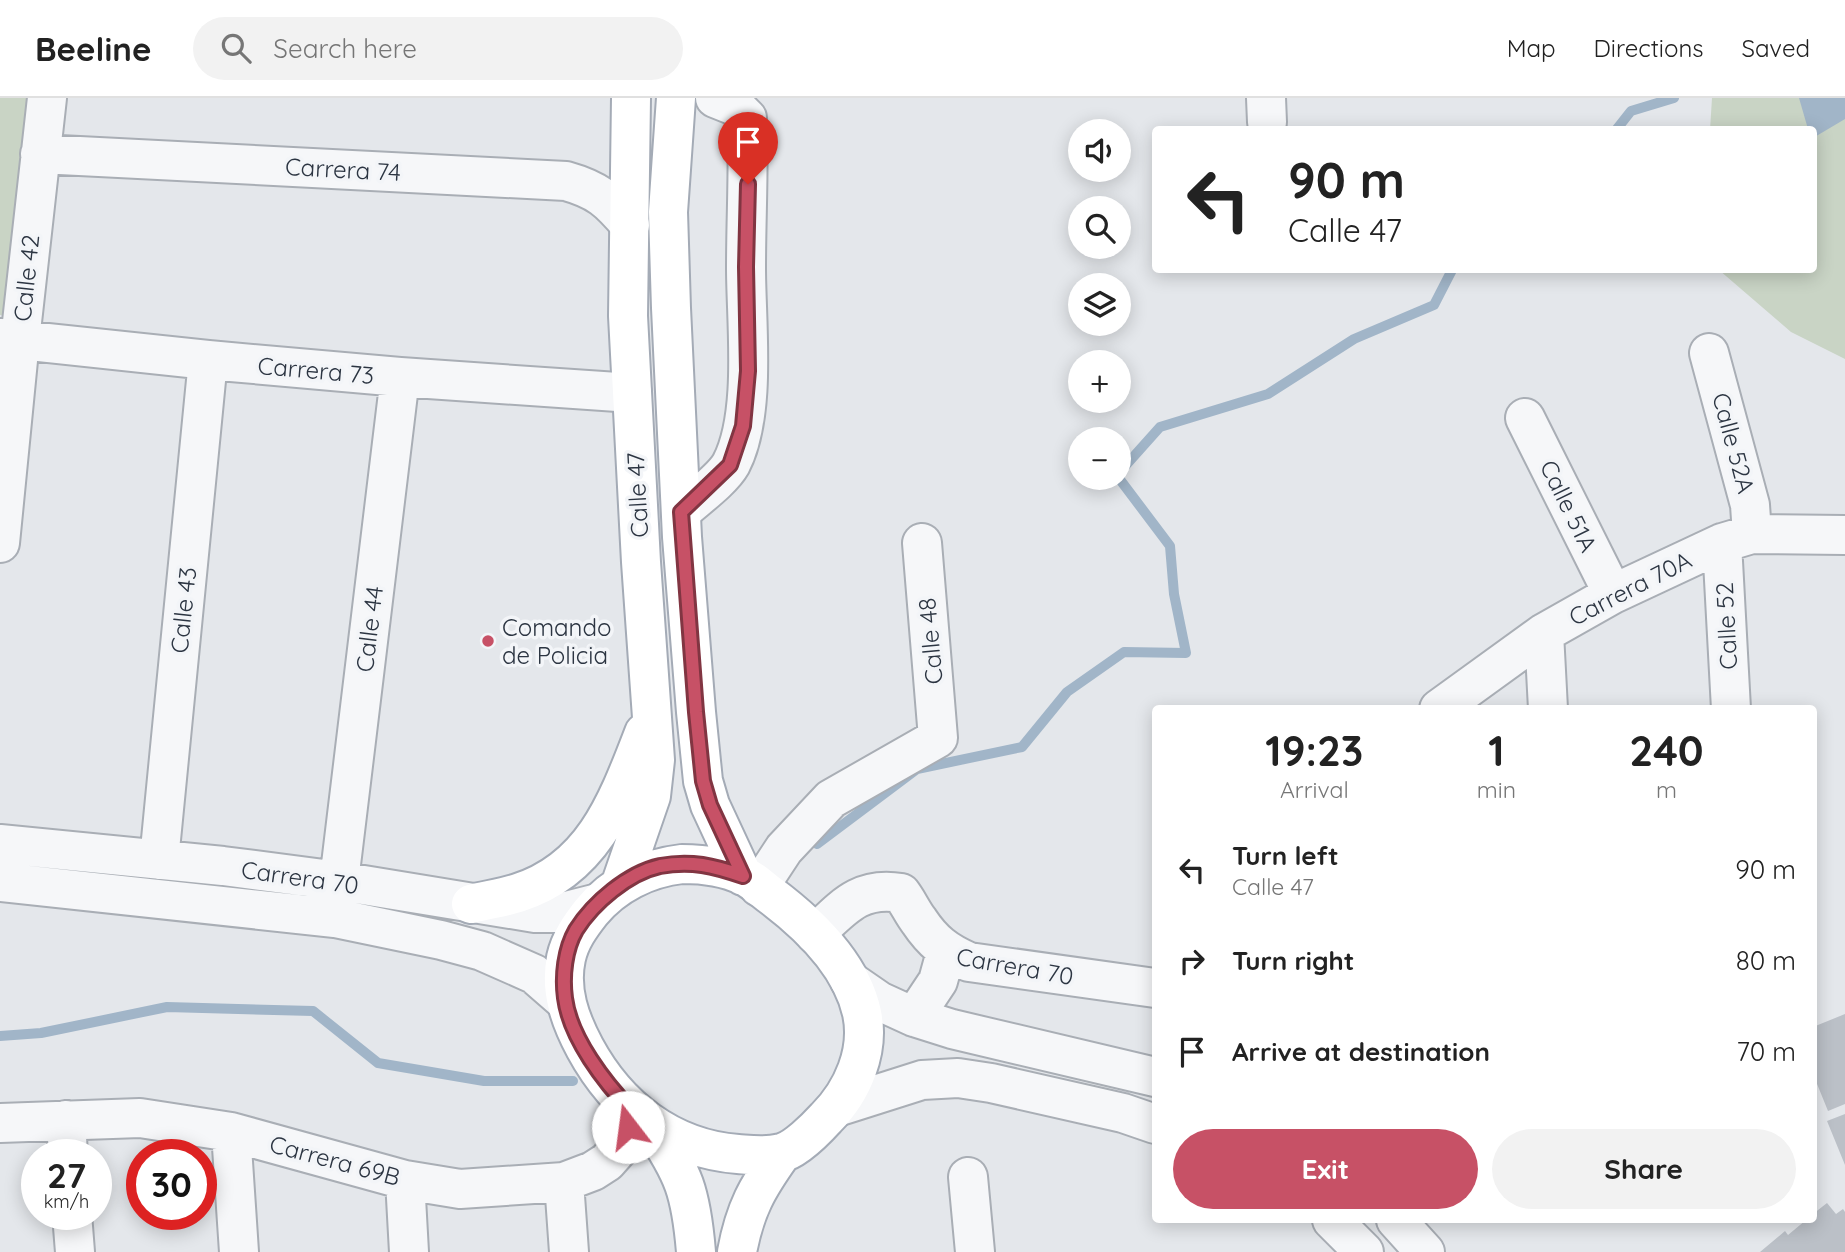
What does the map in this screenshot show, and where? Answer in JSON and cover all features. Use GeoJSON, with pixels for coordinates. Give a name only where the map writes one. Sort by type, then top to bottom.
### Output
{"type":"FeatureCollection","features":[{"type":"Feature","properties":{"kind":"main road","name":"Calle 47"},"geometry":{"type":"LineString","coordinates":[[609,895],[651,796],[655,760],[628,316],[631,98]]}},
{"type":"Feature","properties":{"kind":"main road","name":"Calle 47"},"geometry":{"type":"LineString","coordinates":[[676,98],[668,212],[681,512],[696,712],[703,781],[710,805],[751,881]]}},
{"type":"Feature","properties":{"kind":"main road"},"geometry":{"type":"LineString","coordinates":[[471,904],[521,892],[561,872],[593,841],[613,810],[651,715]]}},
{"type":"Feature","properties":{"kind":"main road"},"geometry":{"type":"LineString","coordinates":[[696,1252],[693,1215],[686,1185],[675,1161],[641,1117],[599,1073],[577,1035],[565,1001],[564,981],[566,958],[576,931],[609,895],[658,867],[682,864],[707,864],[751,881],[788,908],[816,934],[839,963],[850,981],[862,1013],[861,1058],[852,1082],[837,1107],[813,1132],[782,1153],[757,1188],[742,1224],[737,1252]]}},
{"type":"Feature","properties":{"kind":"main road"},"geometry":{"type":"LineString","coordinates":[[641,1117],[680,1141],[704,1149],[754,1155],[782,1153]]}},
{"type":"Feature","properties":{"kind":"street","name":"Calle 42"},"geometry":{"type":"LineString","coordinates":[[0,543],[10,339],[47,98]]}},
{"type":"Feature","properties":{"kind":"street"},"geometry":{"type":"LineString","coordinates":[[681,512],[730,465],[743,426],[748,371],[747,118],[735,106],[715,98]]}},
{"type":"Feature","properties":{"kind":"street","name":"Carrera 74"},"geometry":{"type":"LineString","coordinates":[[40,154],[566,181],[591,188],[610,201],[630,225]]}},
{"type":"Feature","properties":{"kind":"street","name":"Carrera 73"},"geometry":{"type":"LineString","coordinates":[[10,339],[400,377],[632,393]]}},
{"type":"Feature","properties":{"kind":"street","name":"Calle 52A"},"geometry":{"type":"LineString","coordinates":[[1709,353],[1750,505],[1737,538]]}},
{"type":"Feature","properties":{"kind":"street","name":"Calle 43"},"geometry":{"type":"LineString","coordinates":[[159,860],[208,360]]}},
{"type":"Feature","properties":{"kind":"street","name":"Calle 44"},"geometry":{"type":"LineString","coordinates":[[339,881],[400,377]]}},
{"type":"Feature","properties":{"kind":"street","name":"Calle 51A"},"geometry":{"type":"LineString","coordinates":[[1525,418],[1613,594]]}},
{"type":"Feature","properties":{"kind":"street","name":"Carrera 70A"},"geometry":{"type":"LineString","coordinates":[[1445,705],[1544,633],[1613,594],[1737,538],[1845,535]]}},
{"type":"Feature","properties":{"kind":"street","name":"Calle 52"},"geometry":{"type":"LineString","coordinates":[[1731,705],[1737,538]]}},
{"type":"Feature","properties":{"kind":"street","name":"Calle 48"},"geometry":{"type":"LineString","coordinates":[[751,881],[831,799],[938,738],[922,543]]}},
{"type":"Feature","properties":{"kind":"street"},"geometry":{"type":"LineString","coordinates":[[1544,633],[1548,705]]}},
{"type":"Feature","properties":{"kind":"street","name":"Carrera 70"},"geometry":{"type":"LineString","coordinates":[[0,844],[339,881],[536,913],[559,913],[609,895]]}},
{"type":"Feature","properties":{"kind":"street","name":"Carrera 70"},"geometry":{"type":"LineString","coordinates":[[0,882],[335,918],[440,940],[482,951],[534,974],[565,1001]]}},
{"type":"Feature","properties":{"kind":"street"},"geometry":{"type":"LineString","coordinates":[[816,934],[850,901],[870,892],[887,890],[901,893],[918,920],[946,952]]}},
{"type":"Feature","properties":{"kind":"street","name":"Carrera 70"},"geometry":{"type":"LineString","coordinates":[[914,1017],[938,981],[946,952],[970,962],[1152,988]]}},
{"type":"Feature","properties":{"kind":"street"},"geometry":{"type":"LineString","coordinates":[[850,981],[879,1001],[914,1017],[952,1029],[1152,1076]]}},
{"type":"Feature","properties":{"kind":"street"},"geometry":{"type":"LineString","coordinates":[[837,1107],[922,1080],[958,1078],[1123,1113],[1152,1123]]}},
{"type":"Feature","properties":{"kind":"street","name":"Carrera 69B"},"geometry":{"type":"LineString","coordinates":[[0,1123],[67,1137],[140,1118],[231,1132],[405,1180],[460,1188],[564,1182],[593,1171],[616,1153],[641,1117]]}},
{"type":"Feature","properties":{"kind":"street"},"geometry":{"type":"LineString","coordinates":[[231,1132],[239,1252]]}},
{"type":"Feature","properties":{"kind":"street"},"geometry":{"type":"LineString","coordinates":[[968,1177],[975,1252]]}},
{"type":"Feature","properties":{"kind":"street"},"geometry":{"type":"LineString","coordinates":[[405,1180],[409,1252]]}},
{"type":"Feature","properties":{"kind":"street"},"geometry":{"type":"LineString","coordinates":[[564,1182],[569,1252]]}},
{"type":"Feature","properties":{"kind":"street"},"geometry":{"type":"LineString","coordinates":[[1335,1223],[1364,1252]]}},
{"type":"Feature","properties":{"kind":"street"},"geometry":{"type":"LineString","coordinates":[[1399,1223],[1425,1252]]}},
{"type":"Feature","properties":{"kind":"street"},"geometry":{"type":"LineString","coordinates":[[73,1230],[75,1252]]}},
{"type":"Feature","properties":{"kind":"green space"},"geometry":{"type":"Polygon","coordinates":[[[0,98],[31,98],[8,316],[0,315],[0,98]]]}},
{"type":"Feature","properties":{"kind":"green space"},"geometry":{"type":"Polygon","coordinates":[[[1712,98],[1845,98],[1845,359],[1791,332],[1722,273],[1817,273],[1817,126],[1710,126],[1712,98]]]}},
{"type":"Feature","properties":{"kind":"water"},"geometry":{"type":"Polygon","coordinates":[[[1799,98],[1845,98],[1845,119],[1817,136],[1817,126],[1807,126],[1799,98]]]}},
{"type":"Feature","properties":{"kind":"building"},"geometry":{"type":"Polygon","coordinates":[[[1845,1014],[1845,1104],[1828,1111],[1817,1084],[1817,1025],[1845,1014]]]}},
{"type":"Feature","properties":{"kind":"building"},"geometry":{"type":"Polygon","coordinates":[[[1845,1114],[1845,1165],[1827,1121],[1845,1114]]]}},
{"type":"Feature","properties":{"kind":"building"},"geometry":{"type":"Polygon","coordinates":[[[1827,1203],[1836,1214],[1843,1209],[1845,1252],[1760,1252],[1785,1231],[1788,1235],[1802,1223],[1817,1223],[1817,1211],[1827,1203]]]}},
{"type":"Feature","properties":{"kind":"waterway"},"geometry":{"type":"LineString","coordinates":[[1619,126],[1631,111],[1674,98]]}},
{"type":"Feature","properties":{"kind":"waterway"},"geometry":{"type":"LineString","coordinates":[[1131,459],[1160,427],[1268,394],[1354,339],[1434,305],[1450,273]]}},
{"type":"Feature","properties":{"kind":"waterway"},"geometry":{"type":"LineString","coordinates":[[817,844],[917,769],[1022,747],[1067,692],[1124,652],[1186,653],[1174,594],[1170,546],[1128,490]]}},
{"type":"Feature","properties":{"kind":"waterway"},"geometry":{"type":"LineString","coordinates":[[0,1036],[41,1033],[167,1007],[313,1011],[378,1063],[484,1081],[573,1081]]}},
{"type":"Feature","properties":{"kind":"place","name":"Comando de Policia"},"geometry":{"type":"Point","coordinates":[488,641]}},
{"type":"Feature","properties":{"kind":"route"},"geometry":{"type":"LineString","coordinates":[[628,1127],[632,1111],[599,1073],[577,1035],[565,1001],[566,958],[576,931],[598,903],[637,876],[658,867],[682,864],[707,864],[743,876],[710,805],[703,781],[681,512],[730,465],[743,426],[748,371],[748,184]]}}]}
